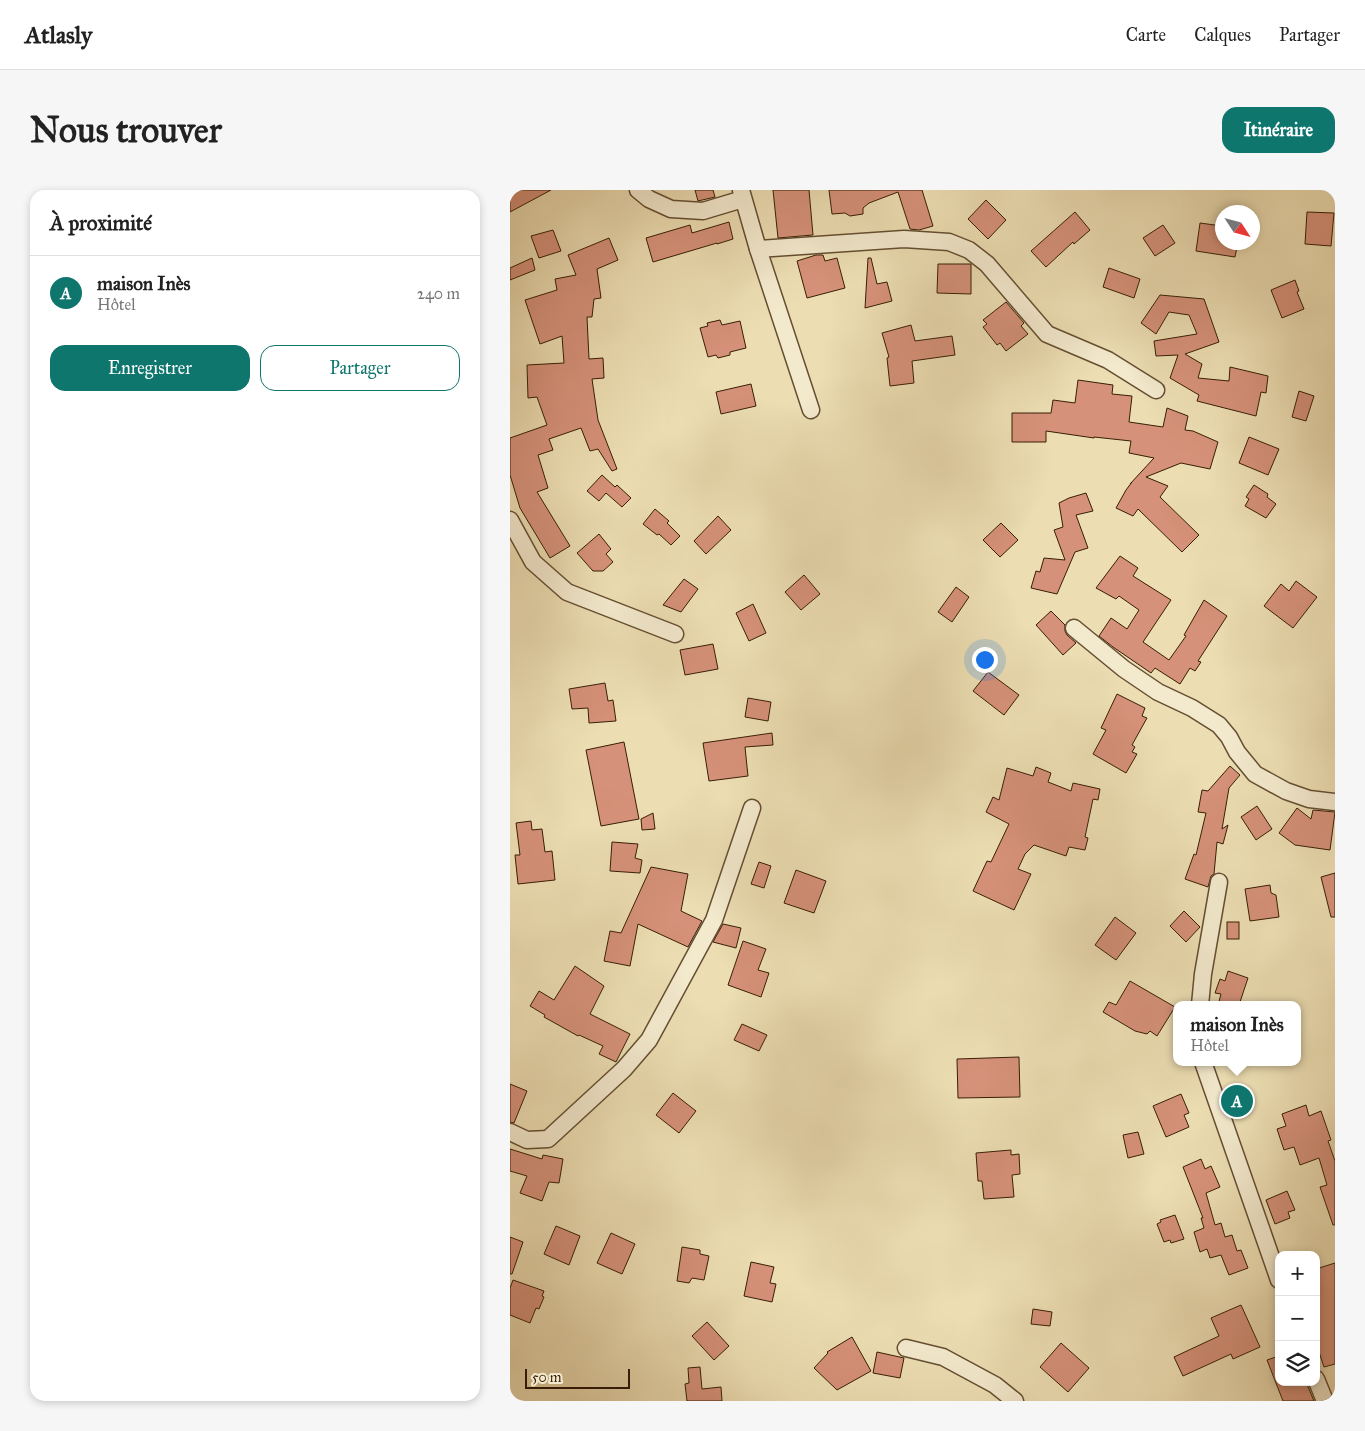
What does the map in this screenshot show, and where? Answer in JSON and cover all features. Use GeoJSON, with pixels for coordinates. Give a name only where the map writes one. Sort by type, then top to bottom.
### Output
{"type":"FeatureCollection","features":[{"type":"Feature","properties":{"kind":"street"},"geometry":{"type":"LineString","coordinates":[[638,190],[671,209],[704,211],[742,194],[758,250],[811,410]]}},
{"type":"Feature","properties":{"kind":"street"},"geometry":{"type":"LineString","coordinates":[[758,250],[904,239],[949,242],[969,250],[987,264],[1047,334],[1108,360],[1156,390]]}},
{"type":"Feature","properties":{"kind":"street"},"geometry":{"type":"LineString","coordinates":[[510,520],[533,562],[567,592],[675,634]]}},
{"type":"Feature","properties":{"kind":"street"},"geometry":{"type":"LineString","coordinates":[[1074,628],[1124,669],[1158,692],[1192,708],[1219,725],[1255,774],[1309,799],[1335,802]]}},
{"type":"Feature","properties":{"kind":"street"},"geometry":{"type":"LineString","coordinates":[[510,1132],[527,1140],[548,1139],[624,1069],[649,1040],[714,920],[752,808]]}},
{"type":"Feature","properties":{"kind":"street"},"geometry":{"type":"LineString","coordinates":[[1200,1001],[1203,974],[1219,882]]}},
{"type":"Feature","properties":{"kind":"street"},"geometry":{"type":"LineString","coordinates":[[1204,1066],[1275,1269]]}},
{"type":"Feature","properties":{"kind":"street"},"geometry":{"type":"LineString","coordinates":[[906,1348],[943,1356],[995,1385],[1015,1401]]}},
{"type":"Feature","properties":{"kind":"street"},"geometry":{"type":"LineString","coordinates":[[1319,1386],[1324,1401]]}},
{"type":"Feature","properties":{"kind":"building"},"geometry":{"type":"Polygon","coordinates":[[[510,190],[551,190],[510,212],[510,190]]]}},
{"type":"Feature","properties":{"kind":"building"},"geometry":{"type":"Polygon","coordinates":[[[695,190],[713,190],[715,197],[698,201],[695,190]]]}},
{"type":"Feature","properties":{"kind":"building"},"geometry":{"type":"Polygon","coordinates":[[[773,190],[809,190],[813,235],[778,238],[773,190]]]}},
{"type":"Feature","properties":{"kind":"building"},"geometry":{"type":"Polygon","coordinates":[[[829,190],[922,190],[933,226],[919,230],[910,229],[898,192],[869,203],[863,208],[863,214],[850,216],[845,213],[832,214],[829,190]]]}},
{"type":"Feature","properties":{"kind":"building"},"geometry":{"type":"Polygon","coordinates":[[[986,200],[1006,220],[988,239],[968,219],[986,200]]]}},
{"type":"Feature","properties":{"kind":"building"},"geometry":{"type":"Polygon","coordinates":[[[1075,212],[1090,230],[1074,244],[1073,242],[1046,267],[1031,251],[1075,212]]]}},
{"type":"Feature","properties":{"kind":"building"},"geometry":{"type":"Polygon","coordinates":[[[1307,212],[1334,213],[1331,246],[1305,244],[1307,212]]]}},
{"type":"Feature","properties":{"kind":"building"},"geometry":{"type":"Polygon","coordinates":[[[729,222],[733,239],[653,262],[646,238],[690,225],[692,233],[729,222]]]}},
{"type":"Feature","properties":{"kind":"building"},"geometry":{"type":"Polygon","coordinates":[[[1200,223],[1215,225],[1215,250],[1236,250],[1235,257],[1196,251],[1200,223]]]}},
{"type":"Feature","properties":{"kind":"building"},"geometry":{"type":"Polygon","coordinates":[[[1163,225],[1175,243],[1155,256],[1143,238],[1163,225]]]}},
{"type":"Feature","properties":{"kind":"building"},"geometry":{"type":"Polygon","coordinates":[[[553,230],[561,251],[539,258],[531,236],[553,230]]]}},
{"type":"Feature","properties":{"kind":"building"},"geometry":{"type":"Polygon","coordinates":[[[609,238],[618,260],[597,269],[601,298],[594,299],[592,317],[587,317],[589,359],[603,358],[604,378],[592,379],[598,420],[617,469],[612,471],[598,449],[590,451],[581,428],[549,439],[553,450],[538,455],[548,488],[537,492],[570,546],[550,558],[520,508],[510,475],[510,438],[547,425],[537,397],[528,398],[527,365],[564,363],[562,336],[540,344],[525,300],[557,290],[555,279],[576,275],[568,255],[609,238]]]}},
{"type":"Feature","properties":{"kind":"building"},"geometry":{"type":"Polygon","coordinates":[[[816,255],[823,255],[825,261],[837,258],[845,288],[807,298],[797,261],[816,255]]]}},
{"type":"Feature","properties":{"kind":"building"},"geometry":{"type":"Polygon","coordinates":[[[532,258],[535,270],[510,280],[510,268],[532,258]]]}},
{"type":"Feature","properties":{"kind":"building"},"geometry":{"type":"Polygon","coordinates":[[[868,258],[871,258],[877,284],[887,282],[892,301],[865,308],[868,258]]]}},
{"type":"Feature","properties":{"kind":"building"},"geometry":{"type":"Polygon","coordinates":[[[938,264],[971,264],[971,294],[937,293],[938,264]]]}},
{"type":"Feature","properties":{"kind":"building"},"geometry":{"type":"Polygon","coordinates":[[[1109,268],[1140,279],[1134,298],[1103,287],[1109,268]]]}},
{"type":"Feature","properties":{"kind":"building"},"geometry":{"type":"Polygon","coordinates":[[[1295,280],[1299,291],[1297,292],[1304,309],[1282,318],[1271,290],[1295,280]]]}},
{"type":"Feature","properties":{"kind":"building"},"geometry":{"type":"Polygon","coordinates":[[[1160,295],[1204,299],[1219,342],[1185,354],[1202,364],[1198,378],[1229,381],[1230,367],[1268,376],[1266,393],[1261,392],[1256,416],[1197,401],[1199,395],[1170,378],[1178,355],[1156,356],[1154,341],[1197,334],[1189,315],[1169,312],[1156,334],[1141,323],[1160,295]]]}},
{"type":"Feature","properties":{"kind":"building"},"geometry":{"type":"Polygon","coordinates":[[[1006,302],[1024,323],[1021,326],[1028,334],[1006,351],[1000,343],[997,345],[983,327],[987,324],[983,320],[1006,302]]]}},
{"type":"Feature","properties":{"kind":"building"},"geometry":{"type":"Polygon","coordinates":[[[720,320],[722,325],[740,321],[746,348],[730,352],[730,355],[718,358],[716,355],[708,357],[700,328],[708,326],[707,323],[720,320]]]}},
{"type":"Feature","properties":{"kind":"building"},"geometry":{"type":"Polygon","coordinates":[[[911,325],[915,341],[952,336],[955,355],[912,361],[914,383],[890,386],[887,358],[889,357],[882,333],[911,325]]]}},
{"type":"Feature","properties":{"kind":"building"},"geometry":{"type":"Polygon","coordinates":[[[1078,380],[1113,385],[1112,394],[1132,396],[1129,422],[1163,427],[1167,408],[1188,416],[1185,430],[1193,431],[1218,442],[1210,469],[1181,463],[1146,477],[1168,486],[1160,497],[1199,535],[1182,552],[1138,509],[1133,516],[1116,508],[1132,482],[1130,484],[1154,458],[1129,453],[1131,441],[1046,431],[1046,442],[1012,442],[1012,413],[1051,413],[1053,400],[1075,403],[1078,380]]]}},
{"type":"Feature","properties":{"kind":"building"},"geometry":{"type":"Polygon","coordinates":[[[751,384],[756,406],[721,414],[716,392],[751,384]]]}},
{"type":"Feature","properties":{"kind":"building"},"geometry":{"type":"Polygon","coordinates":[[[1299,391],[1314,396],[1306,421],[1292,417],[1299,391]]]}},
{"type":"Feature","properties":{"kind":"building"},"geometry":{"type":"Polygon","coordinates":[[[1249,437],[1279,449],[1268,475],[1239,463],[1249,437]]]}},
{"type":"Feature","properties":{"kind":"building"},"geometry":{"type":"Polygon","coordinates":[[[602,475],[631,498],[622,507],[606,493],[599,501],[587,491],[602,475]]]}},
{"type":"Feature","properties":{"kind":"building"},"geometry":{"type":"Polygon","coordinates":[[[1254,485],[1268,494],[1267,497],[1276,504],[1266,518],[1245,506],[1249,499],[1246,497],[1254,485]]]}},
{"type":"Feature","properties":{"kind":"building"},"geometry":{"type":"Polygon","coordinates":[[[1086,493],[1093,511],[1076,515],[1088,548],[1075,552],[1057,594],[1031,588],[1036,571],[1040,572],[1044,558],[1065,560],[1054,530],[1063,527],[1059,503],[1086,493]]]}},
{"type":"Feature","properties":{"kind":"building"},"geometry":{"type":"Polygon","coordinates":[[[655,509],[669,521],[667,523],[680,536],[671,545],[659,534],[657,535],[643,524],[655,509]]]}},
{"type":"Feature","properties":{"kind":"building"},"geometry":{"type":"Polygon","coordinates":[[[718,516],[731,530],[706,554],[694,541],[718,516]]]}},
{"type":"Feature","properties":{"kind":"building"},"geometry":{"type":"Polygon","coordinates":[[[1001,523],[1018,540],[1000,557],[983,540],[1001,523]]]}},
{"type":"Feature","properties":{"kind":"building"},"geometry":{"type":"Polygon","coordinates":[[[599,534],[611,549],[606,554],[613,562],[603,571],[593,571],[577,553],[599,534]]]}},
{"type":"Feature","properties":{"kind":"building"},"geometry":{"type":"Polygon","coordinates":[[[1120,556],[1138,568],[1133,576],[1171,600],[1143,642],[1169,660],[1186,636],[1184,635],[1204,600],[1227,616],[1198,661],[1201,662],[1195,671],[1190,668],[1180,684],[1155,668],[1151,673],[1099,636],[1111,618],[1127,629],[1139,610],[1119,596],[1116,599],[1096,588],[1120,556]]]}},
{"type":"Feature","properties":{"kind":"building"},"geometry":{"type":"Polygon","coordinates":[[[804,575],[820,594],[801,610],[785,592],[804,575]]]}},
{"type":"Feature","properties":{"kind":"building"},"geometry":{"type":"Polygon","coordinates":[[[684,579],[698,589],[681,612],[663,605],[684,579]]]}},
{"type":"Feature","properties":{"kind":"building"},"geometry":{"type":"Polygon","coordinates":[[[1296,581],[1317,597],[1293,628],[1264,606],[1281,584],[1289,591],[1296,581]]]}},
{"type":"Feature","properties":{"kind":"building"},"geometry":{"type":"Polygon","coordinates":[[[956,587],[969,597],[952,622],[938,612],[956,587]]]}},
{"type":"Feature","properties":{"kind":"building"},"geometry":{"type":"Polygon","coordinates":[[[753,604],[766,633],[749,641],[736,613],[753,604]]]}},
{"type":"Feature","properties":{"kind":"building"},"geometry":{"type":"Polygon","coordinates":[[[1051,611],[1065,625],[1067,635],[1076,643],[1063,655],[1036,625],[1051,611]]]}},
{"type":"Feature","properties":{"kind":"building"},"geometry":{"type":"Polygon","coordinates":[[[713,644],[718,669],[685,675],[680,650],[713,644]]]}},
{"type":"Feature","properties":{"kind":"building"},"geometry":{"type":"Polygon","coordinates":[[[988,672],[1019,695],[1004,715],[973,691],[988,672]]]}},
{"type":"Feature","properties":{"kind":"building"},"geometry":{"type":"Polygon","coordinates":[[[605,683],[608,701],[613,700],[616,721],[589,723],[588,708],[572,709],[569,689],[605,683]]]}},
{"type":"Feature","properties":{"kind":"building"},"geometry":{"type":"Polygon","coordinates":[[[1117,694],[1145,708],[1142,716],[1147,718],[1132,745],[1135,747],[1132,752],[1137,754],[1126,773],[1093,754],[1106,730],[1101,728],[1117,694]]]}},
{"type":"Feature","properties":{"kind":"building"},"geometry":{"type":"Polygon","coordinates":[[[748,698],[771,702],[768,721],[745,717],[748,698]]]}},
{"type":"Feature","properties":{"kind":"building"},"geometry":{"type":"Polygon","coordinates":[[[772,733],[773,745],[745,747],[748,776],[709,781],[703,743],[772,733]]]}},
{"type":"Feature","properties":{"kind":"building"},"geometry":{"type":"Polygon","coordinates":[[[624,742],[639,819],[601,826],[586,750],[624,742]]]}},
{"type":"Feature","properties":{"kind":"building"},"geometry":{"type":"Polygon","coordinates":[[[1230,766],[1240,775],[1229,788],[1222,829],[1228,825],[1223,844],[1217,842],[1214,874],[1211,876],[1208,887],[1185,879],[1194,854],[1196,855],[1206,813],[1198,812],[1202,790],[1208,791],[1230,766]]]}},
{"type":"Feature","properties":{"kind":"building"},"geometry":{"type":"Polygon","coordinates":[[[1036,767],[1051,773],[1048,782],[1071,791],[1073,783],[1100,789],[1098,800],[1093,799],[1085,837],[1088,838],[1085,850],[1069,847],[1066,856],[1034,845],[1025,854],[1018,869],[1031,874],[1014,910],[973,891],[987,861],[991,862],[1009,824],[986,812],[993,797],[999,800],[1007,768],[1033,776],[1036,767]]]}},
{"type":"Feature","properties":{"kind":"building"},"geometry":{"type":"Polygon","coordinates":[[[1257,806],[1272,829],[1256,840],[1241,817],[1257,806]]]}},
{"type":"Feature","properties":{"kind":"building"},"geometry":{"type":"Polygon","coordinates":[[[1297,808],[1311,819],[1313,810],[1335,812],[1330,850],[1295,845],[1279,833],[1297,808]]]}},
{"type":"Feature","properties":{"kind":"building"},"geometry":{"type":"Polygon","coordinates":[[[653,813],[655,829],[642,830],[641,819],[653,813]]]}},
{"type":"Feature","properties":{"kind":"building"},"geometry":{"type":"Polygon","coordinates":[[[531,821],[532,830],[542,829],[545,852],[552,851],[555,880],[518,884],[515,855],[520,855],[516,823],[531,821]]]}},
{"type":"Feature","properties":{"kind":"building"},"geometry":{"type":"Polygon","coordinates":[[[612,842],[638,844],[635,858],[642,860],[640,873],[610,871],[612,842]]]}},
{"type":"Feature","properties":{"kind":"building"},"geometry":{"type":"Polygon","coordinates":[[[759,862],[771,866],[764,888],[751,884],[759,862]]]}},
{"type":"Feature","properties":{"kind":"building"},"geometry":{"type":"Polygon","coordinates":[[[651,867],[688,874],[681,911],[702,921],[688,947],[638,924],[630,966],[604,961],[610,931],[621,933],[651,867]]]}},
{"type":"Feature","properties":{"kind":"building"},"geometry":{"type":"Polygon","coordinates":[[[796,870],[826,881],[814,913],[784,903],[796,870]]]}},
{"type":"Feature","properties":{"kind":"building"},"geometry":{"type":"Polygon","coordinates":[[[1335,873],[1335,917],[1331,917],[1321,877],[1335,873]]]}},
{"type":"Feature","properties":{"kind":"building"},"geometry":{"type":"Polygon","coordinates":[[[1270,885],[1271,893],[1276,895],[1279,917],[1250,921],[1245,889],[1270,885]]]}},
{"type":"Feature","properties":{"kind":"building"},"geometry":{"type":"Polygon","coordinates":[[[1184,911],[1200,927],[1186,942],[1170,926],[1184,911]]]}},
{"type":"Feature","properties":{"kind":"building"},"geometry":{"type":"Polygon","coordinates":[[[1115,917],[1136,933],[1116,960],[1095,945],[1115,917]]]}},
{"type":"Feature","properties":{"kind":"building"},"geometry":{"type":"Polygon","coordinates":[[[1227,922],[1239,922],[1239,939],[1227,939],[1227,922]]]}},
{"type":"Feature","properties":{"kind":"building"},"geometry":{"type":"Polygon","coordinates":[[[723,924],[741,928],[736,948],[713,942],[723,924]]]}},
{"type":"Feature","properties":{"kind":"building"},"geometry":{"type":"Polygon","coordinates":[[[743,941],[766,949],[758,970],[769,973],[761,997],[728,985],[743,941]]]}},
{"type":"Feature","properties":{"kind":"building"},"geometry":{"type":"Polygon","coordinates":[[[575,966],[604,986],[590,1014],[630,1034],[616,1062],[599,1054],[603,1046],[578,1036],[544,1017],[545,1015],[530,1006],[539,991],[554,1000],[575,966]]]}},
{"type":"Feature","properties":{"kind":"building"},"geometry":{"type":"Polygon","coordinates":[[[1228,971],[1248,978],[1240,1001],[1219,1001],[1221,994],[1215,993],[1220,979],[1225,981],[1228,971]]]}},
{"type":"Feature","properties":{"kind":"building"},"geometry":{"type":"Polygon","coordinates":[[[1130,981],[1173,1006],[1173,1010],[1157,1036],[1150,1031],[1147,1034],[1135,1031],[1103,1012],[1109,1002],[1116,1005],[1130,981]]]}},
{"type":"Feature","properties":{"kind":"building"},"geometry":{"type":"Polygon","coordinates":[[[742,1024],[767,1035],[759,1051],[734,1040],[742,1024]]]}},
{"type":"Feature","properties":{"kind":"building"},"geometry":{"type":"Polygon","coordinates":[[[1019,1057],[1020,1097],[958,1098],[957,1059],[1019,1057]]]}},
{"type":"Feature","properties":{"kind":"building"},"geometry":{"type":"Polygon","coordinates":[[[510,1084],[527,1091],[514,1123],[510,1122],[510,1084]]]}},
{"type":"Feature","properties":{"kind":"building"},"geometry":{"type":"Polygon","coordinates":[[[673,1093],[696,1111],[679,1133],[656,1115],[673,1093]]]}},
{"type":"Feature","properties":{"kind":"building"},"geometry":{"type":"Polygon","coordinates":[[[1181,1094],[1189,1113],[1184,1115],[1189,1127],[1166,1137],[1153,1106],[1181,1094]]]}},
{"type":"Feature","properties":{"kind":"building"},"geometry":{"type":"Polygon","coordinates":[[[1306,1105],[1309,1116],[1321,1111],[1331,1140],[1328,1141],[1335,1161],[1335,1225],[1333,1225],[1320,1187],[1327,1185],[1319,1158],[1300,1165],[1294,1147],[1284,1150],[1277,1129],[1286,1126],[1282,1114],[1306,1105]]]}},
{"type":"Feature","properties":{"kind":"building"},"geometry":{"type":"Polygon","coordinates":[[[1138,1132],[1144,1154],[1128,1158],[1123,1135],[1138,1132]]]}},
{"type":"Feature","properties":{"kind":"building"},"geometry":{"type":"Polygon","coordinates":[[[510,1149],[542,1159],[543,1155],[563,1159],[559,1183],[549,1182],[542,1201],[520,1193],[527,1176],[510,1171],[510,1149]]]}},
{"type":"Feature","properties":{"kind":"building"},"geometry":{"type":"Polygon","coordinates":[[[1011,1150],[1011,1155],[1019,1154],[1020,1174],[1012,1175],[1014,1197],[984,1199],[982,1181],[978,1181],[976,1153],[1011,1150]]]}},
{"type":"Feature","properties":{"kind":"building"},"geometry":{"type":"Polygon","coordinates":[[[1201,1159],[1205,1169],[1211,1166],[1220,1187],[1206,1193],[1215,1225],[1221,1223],[1225,1237],[1232,1235],[1237,1251],[1241,1250],[1248,1268],[1229,1275],[1221,1255],[1210,1258],[1207,1249],[1200,1252],[1194,1232],[1204,1228],[1201,1218],[1203,1218],[1183,1167],[1201,1159]]]}},
{"type":"Feature","properties":{"kind":"building"},"geometry":{"type":"Polygon","coordinates":[[[1287,1191],[1295,1210],[1288,1212],[1290,1218],[1275,1224],[1266,1200],[1287,1191]]]}},
{"type":"Feature","properties":{"kind":"building"},"geometry":{"type":"Polygon","coordinates":[[[1175,1215],[1184,1239],[1171,1243],[1170,1240],[1164,1242],[1157,1224],[1161,1222],[1160,1220],[1175,1215]]]}},
{"type":"Feature","properties":{"kind":"building"},"geometry":{"type":"Polygon","coordinates":[[[556,1226],[580,1236],[569,1265],[544,1254],[556,1226]]]}},
{"type":"Feature","properties":{"kind":"building"},"geometry":{"type":"Polygon","coordinates":[[[611,1233],[635,1244],[622,1274],[597,1263],[611,1233]]]}},
{"type":"Feature","properties":{"kind":"building"},"geometry":{"type":"Polygon","coordinates":[[[510,1237],[523,1242],[512,1274],[510,1274],[510,1237]]]}},
{"type":"Feature","properties":{"kind":"building"},"geometry":{"type":"Polygon","coordinates":[[[682,1247],[700,1250],[700,1254],[709,1256],[704,1280],[692,1278],[689,1283],[677,1281],[682,1247]]]}},
{"type":"Feature","properties":{"kind":"building"},"geometry":{"type":"Polygon","coordinates":[[[751,1262],[774,1267],[770,1283],[776,1284],[772,1302],[744,1296],[751,1262]]]}},
{"type":"Feature","properties":{"kind":"building"},"geometry":{"type":"Polygon","coordinates":[[[1335,1263],[1335,1364],[1324,1367],[1320,1355],[1320,1268],[1335,1263]]]}},
{"type":"Feature","properties":{"kind":"building"},"geometry":{"type":"Polygon","coordinates":[[[513,1280],[544,1291],[542,1296],[544,1297],[539,1309],[536,1308],[530,1323],[510,1315],[510,1288],[513,1280]]]}},
{"type":"Feature","properties":{"kind":"building"},"geometry":{"type":"Polygon","coordinates":[[[1241,1305],[1260,1347],[1233,1359],[1231,1354],[1183,1376],[1174,1357],[1219,1336],[1211,1318],[1241,1305]]]}},
{"type":"Feature","properties":{"kind":"building"},"geometry":{"type":"Polygon","coordinates":[[[1033,1309],[1052,1312],[1050,1326],[1031,1324],[1033,1309]]]}},
{"type":"Feature","properties":{"kind":"building"},"geometry":{"type":"Polygon","coordinates":[[[707,1322],[729,1346],[714,1360],[692,1336],[707,1322]]]}},
{"type":"Feature","properties":{"kind":"building"},"geometry":{"type":"Polygon","coordinates":[[[852,1337],[871,1371],[837,1390],[814,1368],[827,1352],[852,1337]]]}},
{"type":"Feature","properties":{"kind":"building"},"geometry":{"type":"Polygon","coordinates":[[[1061,1343],[1089,1368],[1068,1392],[1040,1367],[1061,1343]]]}},
{"type":"Feature","properties":{"kind":"building"},"geometry":{"type":"Polygon","coordinates":[[[877,1352],[904,1358],[900,1378],[873,1373],[877,1352]]]}},
{"type":"Feature","properties":{"kind":"building"},"geometry":{"type":"Polygon","coordinates":[[[1275,1357],[1275,1380],[1267,1360],[1275,1357]]]}},
{"type":"Feature","properties":{"kind":"building"},"geometry":{"type":"Polygon","coordinates":[[[700,1367],[702,1389],[721,1387],[722,1401],[687,1401],[685,1384],[689,1383],[688,1368],[700,1367]]]}},
{"type":"Feature","properties":{"kind":"building"},"geometry":{"type":"Polygon","coordinates":[[[1277,1386],[1308,1386],[1314,1401],[1283,1401],[1277,1386]]]}},
{"type":"Feature","properties":{"kind":"place","name":"maison Inès"},"geometry":{"type":"Point","coordinates":[1237,1101]}}]}
